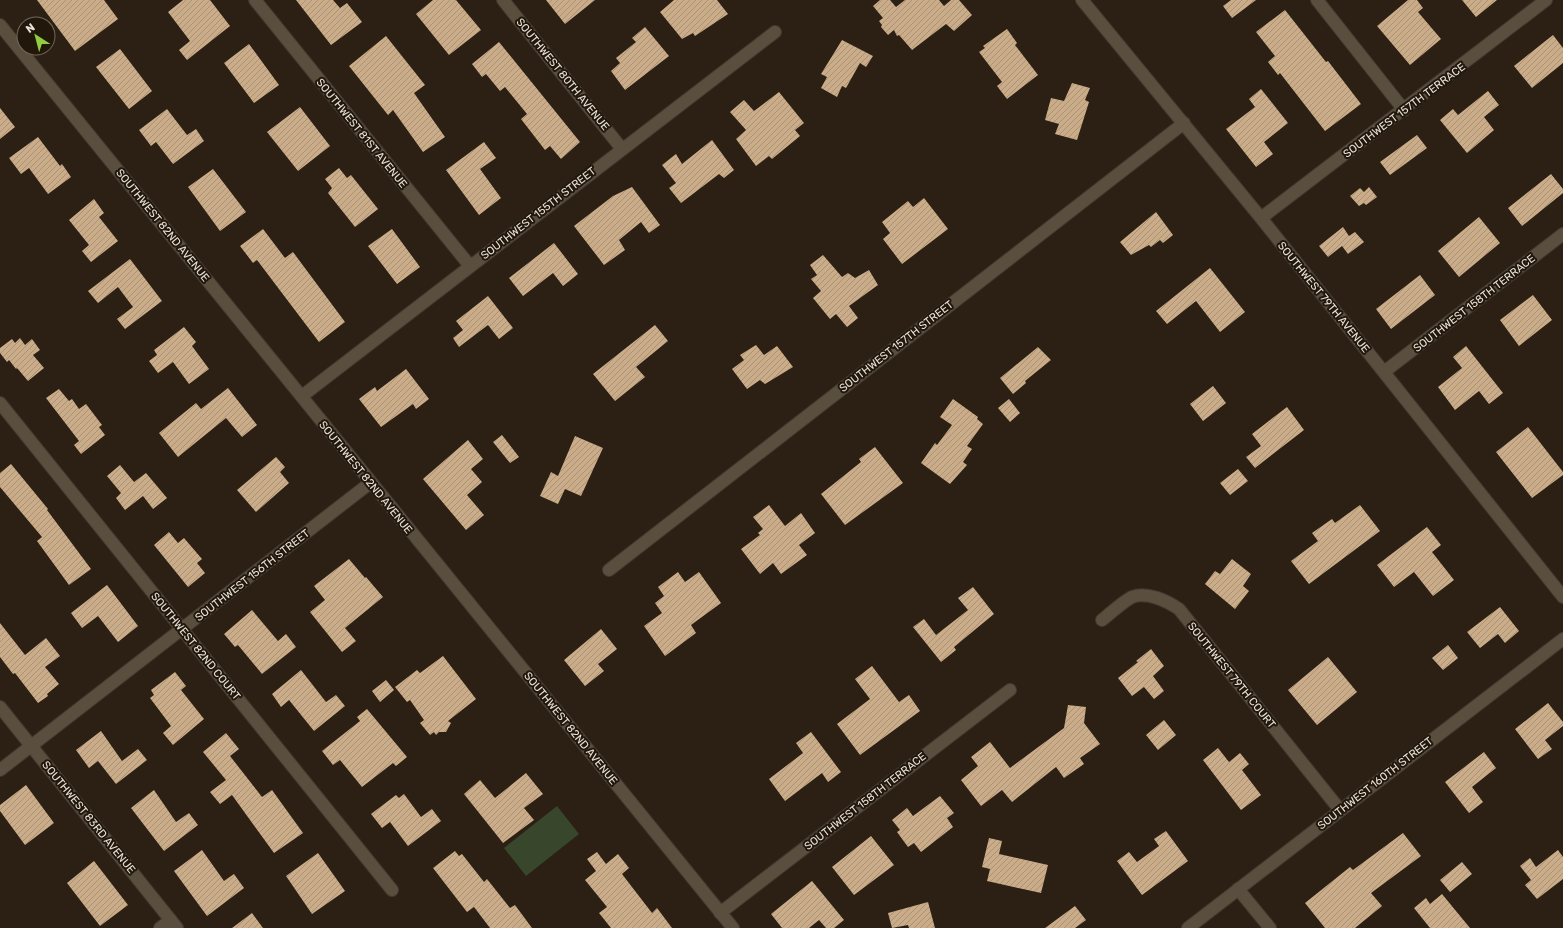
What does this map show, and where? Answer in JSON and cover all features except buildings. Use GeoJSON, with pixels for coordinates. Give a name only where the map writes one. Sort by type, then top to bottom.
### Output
{"type":"FeatureCollection","features":[{"type":"Feature","properties":{"kind":"street","name":"SOUTHWEST 81ST AVENUE"},"geometry":{"type":"LineString","coordinates":[[255,0],[470,266]]}},
{"type":"Feature","properties":{"kind":"street","name":"SOUTHWEST 80TH AVENUE"},"geometry":{"type":"LineString","coordinates":[[503,0],[622,149]]}},
{"type":"Feature","properties":{"kind":"street","name":"SOUTHWEST 79TH AVENUE"},"geometry":{"type":"LineString","coordinates":[[1082,0],[1261,218],[1563,597]]}},
{"type":"Feature","properties":{"kind":"street"},"geometry":{"type":"LineString","coordinates":[[1317,0],[1404,110]]}},
{"type":"Feature","properties":{"kind":"street","name":"SOUTHWEST 157TH TERRACE"},"geometry":{"type":"LineString","coordinates":[[1261,218],[1546,0]]}},
{"type":"Feature","properties":{"kind":"street","name":"SOUTHWEST 82ND AVENUE"},"geometry":{"type":"LineString","coordinates":[[0,25],[302,396],[370,483],[593,754],[733,928]]}},
{"type":"Feature","properties":{"kind":"street","name":"SOUTHWEST 155TH STREET"},"geometry":{"type":"LineString","coordinates":[[302,396],[775,32]]}},
{"type":"Feature","properties":{"kind":"street","name":"SOUTHWEST 157TH STREET"},"geometry":{"type":"LineString","coordinates":[[609,570],[1184,123]]}},
{"type":"Feature","properties":{"kind":"street","name":"SOUTHWEST 158TH TERRACE"},"geometry":{"type":"LineString","coordinates":[[1384,372],[1563,234]]}},
{"type":"Feature","properties":{"kind":"street","name":"SOUTHWEST 82ND COURT"},"geometry":{"type":"LineString","coordinates":[[0,403],[392,890]]}},
{"type":"Feature","properties":{"kind":"street","name":"SOUTHWEST 156TH STREET"},"geometry":{"type":"LineString","coordinates":[[0,770],[370,483]]}},
{"type":"Feature","properties":{"kind":"street","name":"SOUTHWEST 79TH COURT"},"geometry":{"type":"LineString","coordinates":[[1102,620],[1133,597],[1143,595],[1158,598],[1170,603],[1179,610],[1340,810]]}},
{"type":"Feature","properties":{"kind":"street","name":"SOUTHWEST 160TH STREET"},"geometry":{"type":"LineString","coordinates":[[1188,928],[1563,639]]}},
{"type":"Feature","properties":{"kind":"street","name":"SOUTHWEST 158TH TERRACE"},"geometry":{"type":"LineString","coordinates":[[720,913],[1010,690]]}},
{"type":"Feature","properties":{"kind":"street","name":"SOUTHWEST 83RD AVENUE"},"geometry":{"type":"LineString","coordinates":[[0,707],[174,924]]}},
{"type":"Feature","properties":{"kind":"street"},"geometry":{"type":"LineString","coordinates":[[1238,889],[1270,928]]}},
{"type":"Feature","properties":{"kind":"street"},"geometry":{"type":"LineString","coordinates":[[160,928],[174,924]]}},
{"type":"Feature","properties":{"kind":"green space"},"geometry":{"type":"Polygon","coordinates":[[[557,806],[579,834],[526,876],[504,848],[557,806]]]}}]}
